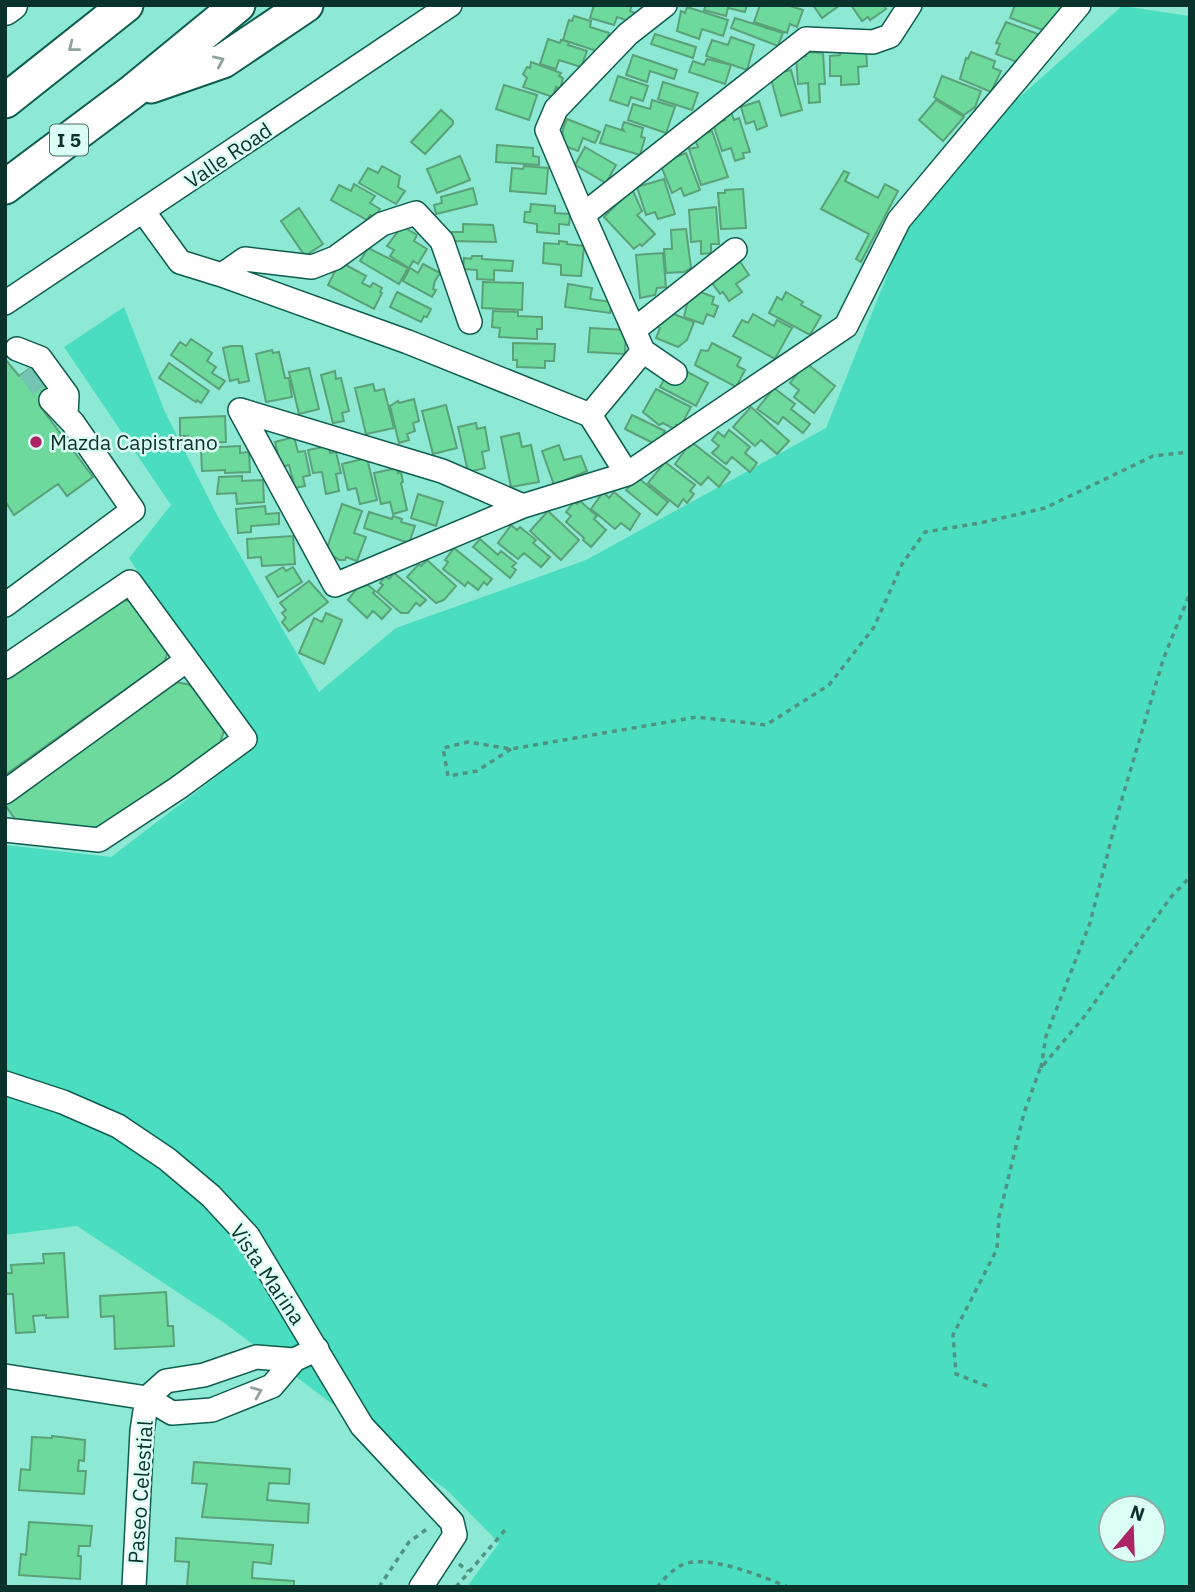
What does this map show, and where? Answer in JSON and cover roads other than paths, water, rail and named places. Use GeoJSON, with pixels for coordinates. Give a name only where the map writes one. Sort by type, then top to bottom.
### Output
{"type":"FeatureCollection","features":[{"type":"Feature","properties":{"kind":"highway"},"geometry":{"type":"LineString","coordinates":[[5,101],[127,5]]}},
{"type":"Feature","properties":{"kind":"highway","name":"I 5"},"geometry":{"type":"LineString","coordinates":[[5,187],[132,92],[238,5]]}},
{"type":"Feature","properties":{"kind":"highway"},"geometry":{"type":"LineString","coordinates":[[132,92],[223,61],[306,5]]}},
{"type":"Feature","properties":{"kind":"main road"},"geometry":{"type":"LineString","coordinates":[[5,10],[12,5]]}},
{"type":"Feature","properties":{"kind":"street","name":"Valle Road"},"geometry":{"type":"LineString","coordinates":[[5,303],[450,5]]}},
{"type":"Feature","properties":{"kind":"street"},"geometry":{"type":"LineString","coordinates":[[665,5],[628,34],[556,109],[547,130],[643,351],[675,373]]}},
{"type":"Feature","properties":{"kind":"street"},"geometry":{"type":"LineString","coordinates":[[583,215],[806,39],[873,42],[890,36],[910,5]]}},
{"type":"Feature","properties":{"kind":"street"},"geometry":{"type":"LineString","coordinates":[[523,506],[442,471],[240,410],[335,585],[523,506],[626,474],[846,326],[899,220],[1079,5]]}},
{"type":"Feature","properties":{"kind":"street"},"geometry":{"type":"LineString","coordinates":[[143,211],[180,262],[408,342],[590,415],[626,474]]}},
{"type":"Feature","properties":{"kind":"street"},"geometry":{"type":"LineString","coordinates":[[222,275],[245,259],[312,267],[335,258],[382,224],[416,213],[442,241],[470,322]]}},
{"type":"Feature","properties":{"kind":"street"},"geometry":{"type":"LineString","coordinates":[[634,330],[735,250]]}},
{"type":"Feature","properties":{"kind":"street"},"geometry":{"type":"LineString","coordinates":[[5,605],[133,510],[59,408],[67,395],[40,358],[17,350]]}},
{"type":"Feature","properties":{"kind":"street"},"geometry":{"type":"LineString","coordinates":[[590,415],[643,351]]}},
{"type":"Feature","properties":{"kind":"street"},"geometry":{"type":"LineString","coordinates":[[5,667],[130,582],[245,740],[99,840],[5,830]]}},
{"type":"Feature","properties":{"kind":"street"},"geometry":{"type":"LineString","coordinates":[[5,792],[187,660]]}},
{"type":"Feature","properties":{"kind":"street","name":"Vista Marina"},"geometry":{"type":"LineString","coordinates":[[5,1083],[62,1102],[118,1126],[167,1159],[211,1196],[248,1236],[362,1426],[452,1522],[455,1535],[421,1587]]}},
{"type":"Feature","properties":{"kind":"street"},"geometry":{"type":"LineString","coordinates":[[5,1376],[147,1398],[172,1413],[212,1410],[272,1386],[294,1360],[317,1349]]}},
{"type":"Feature","properties":{"kind":"street"},"geometry":{"type":"LineString","coordinates":[[147,1398],[166,1381],[204,1376],[256,1357],[294,1360]]}},
{"type":"Feature","properties":{"kind":"street"},"geometry":{"type":"LineString","coordinates":[[204,1376],[212,1410]]}},
{"type":"Feature","properties":{"kind":"street","name":"Paseo Celestial"},"geometry":{"type":"LineString","coordinates":[[134,1587],[142,1431],[147,1398]]}},
{"type":"Feature","properties":{"kind":"tunnel"},"geometry":{"type":"LineString","coordinates":[[29,369],[51,400]]}},
{"type":"Feature","properties":{"kind":"place","name":"Mazda Capistrano"},"geometry":{"type":"Point","coordinates":[36,442]}}]}
